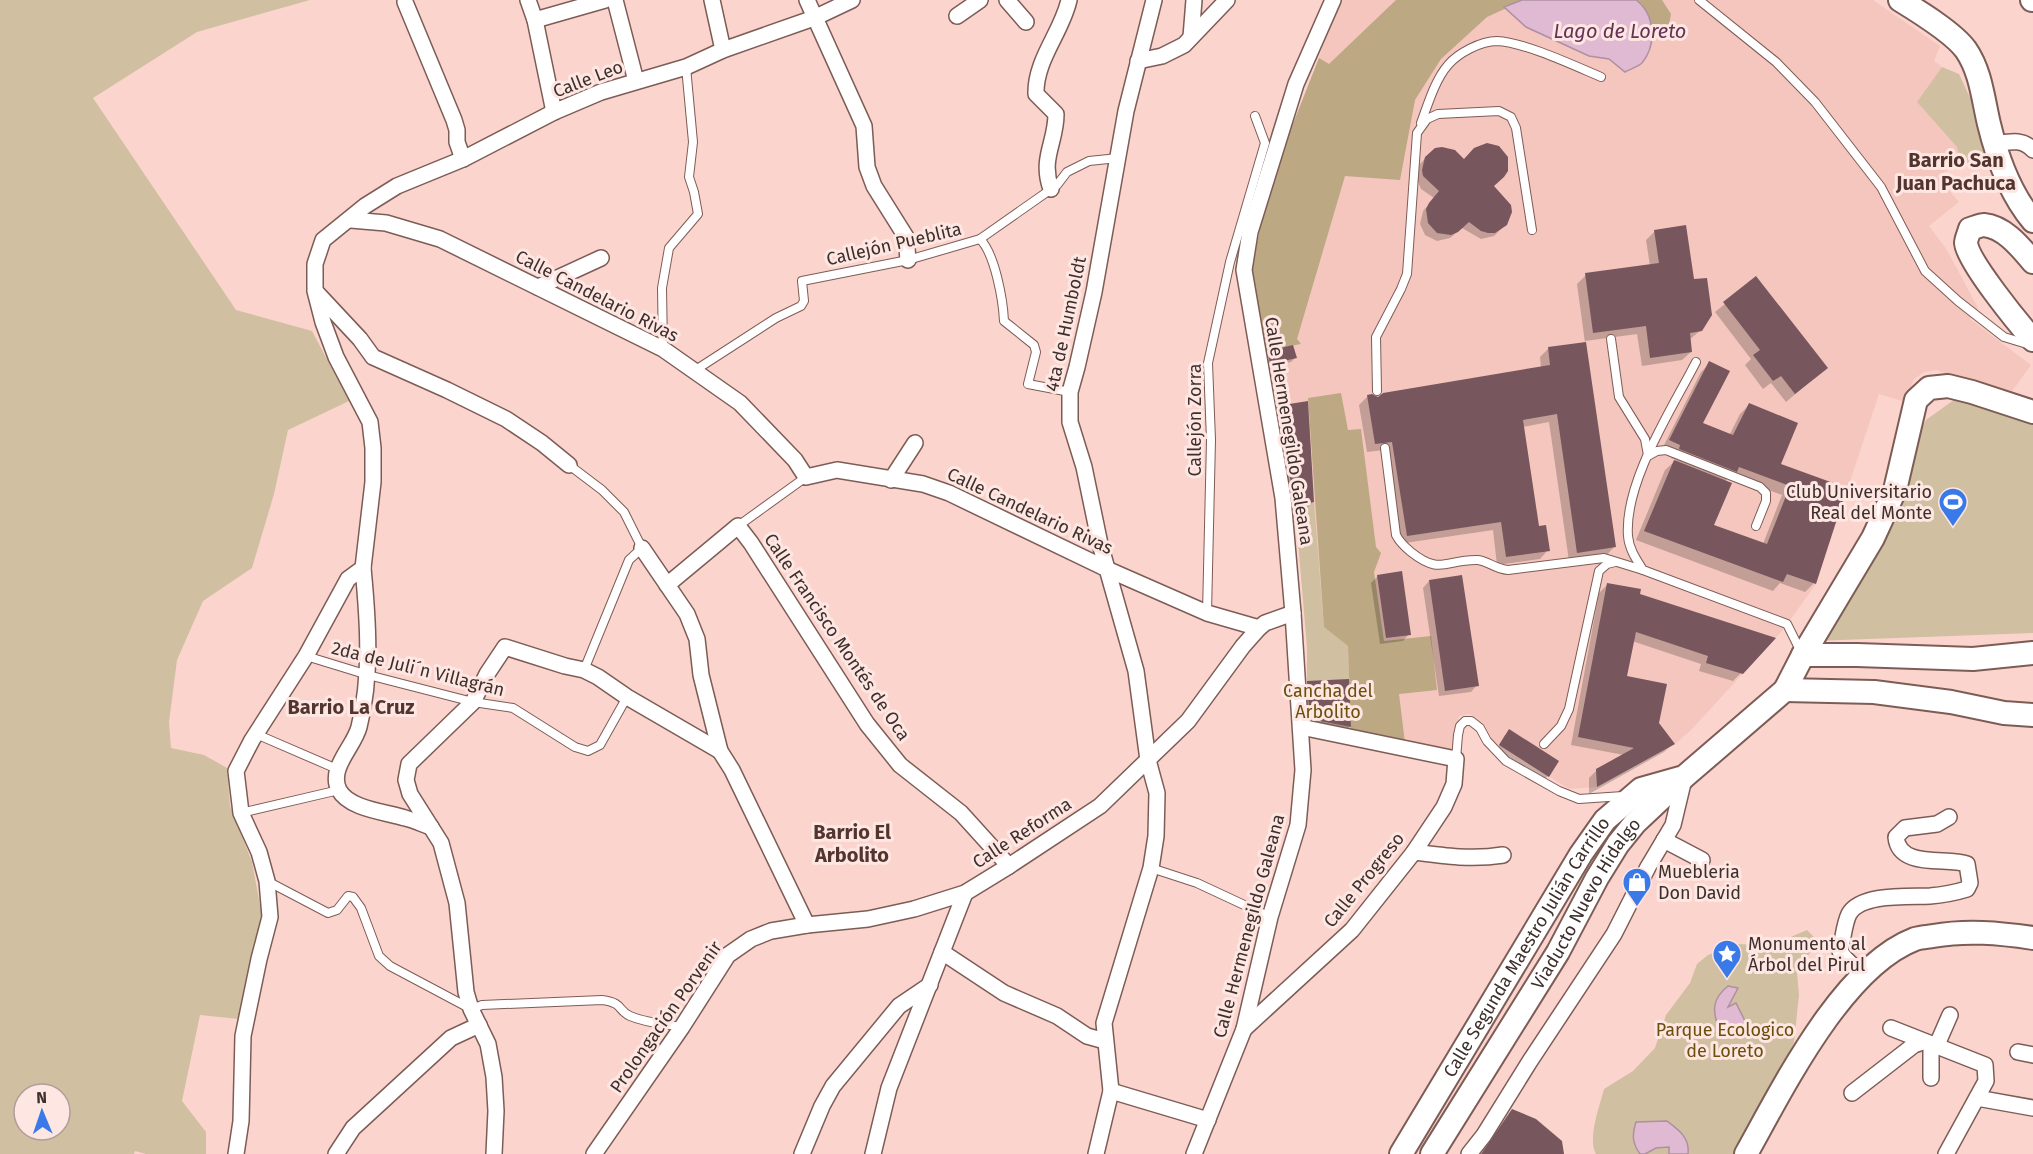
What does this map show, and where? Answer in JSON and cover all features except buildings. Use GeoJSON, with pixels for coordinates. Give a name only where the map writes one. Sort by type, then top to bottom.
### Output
{"type":"FeatureCollection","features":[{"type":"Feature","properties":{"kind":"main road"},"geometry":{"type":"LineString","coordinates":[[1906,2],[1930,18],[1965,49],[1981,81],[1995,144],[2012,187],[2023,209],[2033,221]]}},
{"type":"Feature","properties":{"kind":"main road"},"geometry":{"type":"LineString","coordinates":[[2033,262],[2001,231],[1983,225],[1970,229],[1966,242],[1972,257],[2006,310],[2033,340]]}},
{"type":"Feature","properties":{"kind":"main road"},"geometry":{"type":"LineString","coordinates":[[2033,412],[1948,386],[1929,388],[1916,400],[1895,490],[1873,538],[1785,690],[1874,692],[1951,702],[2004,713],[2033,715]]}},
{"type":"Feature","properties":{"kind":"main road"},"geometry":{"type":"LineString","coordinates":[[1803,656],[1973,658],[2033,654]]}},
{"type":"Feature","properties":{"kind":"main road","name":"Viaducto Nuevo Hidalgo"},"geometry":{"type":"LineString","coordinates":[[1432,1154],[1558,952],[1596,878],[1618,844],[1635,823],[1684,777],[1785,690]]}},
{"type":"Feature","properties":{"kind":"main road","name":"Calle Segunda Maestro Julián Carrillo"},"geometry":{"type":"LineString","coordinates":[[1401,1154],[1581,854],[1605,820],[1641,789],[1684,777]]}},
{"type":"Feature","properties":{"kind":"main road"},"geometry":{"type":"LineString","coordinates":[[1746,1154],[1792,1070],[1839,1003],[1863,975],[1883,957],[1916,939],[1954,932],[1992,932],[2033,938]]}},
{"type":"Feature","properties":{"kind":"street"},"geometry":{"type":"LineString","coordinates":[[528,0],[535,20],[554,112]]}},
{"type":"Feature","properties":{"kind":"street"},"geometry":{"type":"LineString","coordinates":[[535,20],[604,0]]}},
{"type":"Feature","properties":{"kind":"street"},"geometry":{"type":"LineString","coordinates":[[615,0],[636,81]]}},
{"type":"Feature","properties":{"kind":"street"},"geometry":{"type":"LineString","coordinates":[[712,0],[723,50]]}},
{"type":"Feature","properties":{"kind":"street"},"geometry":{"type":"LineString","coordinates":[[807,0],[864,126],[867,167],[874,186],[906,237],[908,260]]}},
{"type":"Feature","properties":{"kind":"street","name":"Calle Leo"},"geometry":{"type":"LineString","coordinates":[[337,769],[358,730],[368,675],[363,568],[373,482],[374,448],[370,422],[336,357],[315,291],[315,264],[323,240],[365,206],[397,186],[463,159],[554,112],[601,92],[686,67],[723,50],[814,18],[852,0]]}},
{"type":"Feature","properties":{"kind":"street"},"geometry":{"type":"LineString","coordinates":[[957,16],[980,0]]}},
{"type":"Feature","properties":{"kind":"street"},"geometry":{"type":"LineString","coordinates":[[1007,0],[1026,22]]}},
{"type":"Feature","properties":{"kind":"street"},"geometry":{"type":"LineString","coordinates":[[1051,189],[1046,174],[1049,150],[1056,127],[1056,114],[1036,94],[1036,83],[1047,50],[1066,15],[1069,0]]}},
{"type":"Feature","properties":{"kind":"street","name":"4ta de Humboldt"},"geometry":{"type":"LineString","coordinates":[[1111,1091],[1104,1023],[1151,868],[1156,836],[1157,793],[1148,760],[1136,671],[1100,544],[1084,467],[1070,422],[1070,392],[1094,292],[1138,60],[1155,0]]}},
{"type":"Feature","properties":{"kind":"street"},"geometry":{"type":"LineString","coordinates":[[1191,37],[1194,0]]}},
{"type":"Feature","properties":{"kind":"street"},"geometry":{"type":"LineString","coordinates":[[1138,60],[1162,56],[1184,45],[1227,0]]}},
{"type":"Feature","properties":{"kind":"street","name":"Calle Hermenegildo Galeana"},"geometry":{"type":"LineString","coordinates":[[1194,1154],[1244,1029],[1270,917],[1298,825],[1303,770],[1283,498],[1244,270],[1245,231],[1296,84],[1333,0]]}},
{"type":"Feature","properties":{"kind":"street"},"geometry":{"type":"LineString","coordinates":[[405,3],[454,120],[457,142],[463,159]]}},
{"type":"Feature","properties":{"kind":"street"},"geometry":{"type":"LineString","coordinates":[[1995,144],[2018,141],[2033,150]]}},
{"type":"Feature","properties":{"kind":"street","name":"Calle Candelario Rivas"},"geometry":{"type":"LineString","coordinates":[[351,219],[386,223],[440,239],[663,349],[740,404],[795,460],[806,477],[837,470],[923,484],[949,493],[1109,570],[1207,613],[1259,628]]}},
{"type":"Feature","properties":{"kind":"street"},"geometry":{"type":"LineString","coordinates":[[538,287],[601,258]]}},
{"type":"Feature","properties":{"kind":"street"},"geometry":{"type":"LineString","coordinates":[[315,291],[360,339],[373,357],[506,419],[542,443],[569,465]]}},
{"type":"Feature","properties":{"kind":"street"},"geometry":{"type":"LineString","coordinates":[[891,480],[915,443]]}},
{"type":"Feature","properties":{"kind":"street"},"geometry":{"type":"LineString","coordinates":[[667,585],[738,526]]}},
{"type":"Feature","properties":{"kind":"street","name":"Calle Francisco Montés de Oca"},"geometry":{"type":"LineString","coordinates":[[738,526],[867,724],[893,757],[961,813],[1009,866]]}},
{"type":"Feature","properties":{"kind":"street"},"geometry":{"type":"LineString","coordinates":[[642,548],[687,614],[697,639],[701,675],[720,751],[732,770],[807,925]]}},
{"type":"Feature","properties":{"kind":"street"},"geometry":{"type":"LineString","coordinates":[[236,1154],[241,1121],[243,1036],[270,917],[267,881],[259,852],[241,813],[236,771],[256,734],[306,656],[348,579],[363,568]]}},
{"type":"Feature","properties":{"kind":"street","name":"Calle Reforma"},"geometry":{"type":"LineString","coordinates":[[873,1154],[889,1088],[965,893],[1100,806],[1188,721],[1243,645],[1259,628],[1293,614]]}},
{"type":"Feature","properties":{"kind":"street"},"geometry":{"type":"LineString","coordinates":[[494,1154],[495,1077],[488,1044],[471,1009],[466,992],[457,903],[441,843],[410,794],[406,780],[409,764],[473,702],[487,674],[505,647],[584,670],[720,751]]}},
{"type":"Feature","properties":{"kind":"street"},"geometry":{"type":"LineString","coordinates":[[1301,727],[1456,759]]}},
{"type":"Feature","properties":{"kind":"street","name":"Calle Progreso"},"geometry":{"type":"LineString","coordinates":[[1244,1029],[1352,930],[1414,852],[1444,807],[1454,784],[1456,759]]}},
{"type":"Feature","properties":{"kind":"street"},"geometry":{"type":"LineString","coordinates":[[337,769],[339,790],[348,800],[431,827]]}},
{"type":"Feature","properties":{"kind":"street"},"geometry":{"type":"LineString","coordinates":[[1469,1154],[1484,1135],[1614,934],[1648,867],[1673,825],[1684,777]]}},
{"type":"Feature","properties":{"kind":"street"},"geometry":{"type":"LineString","coordinates":[[1863,975],[1852,963],[1842,957],[1840,951],[1849,915],[1856,907],[1869,901],[1886,898],[1952,893],[1967,889],[1970,883],[1967,864],[1930,862],[1915,858],[1904,853],[1897,844],[1896,837],[1905,828],[1937,824],[1949,817]]}},
{"type":"Feature","properties":{"kind":"street"},"geometry":{"type":"LineString","coordinates":[[1664,840],[1702,860]]}},
{"type":"Feature","properties":{"kind":"street"},"geometry":{"type":"LineString","coordinates":[[1414,852],[1453,858],[1486,858],[1503,855]]}},
{"type":"Feature","properties":{"kind":"street","name":"Prolongación Porvenir"},"geometry":{"type":"LineString","coordinates":[[594,1154],[682,1027],[728,955],[751,939],[771,931],[868,919],[914,909],[965,893]]}},
{"type":"Feature","properties":{"kind":"street"},"geometry":{"type":"LineString","coordinates":[[942,952],[1004,993],[1057,1016],[1087,1036],[1105,1041]]}},
{"type":"Feature","properties":{"kind":"street"},"geometry":{"type":"LineString","coordinates":[[802,1154],[833,1086],[899,1006],[930,985]]}},
{"type":"Feature","properties":{"kind":"street"},"geometry":{"type":"LineString","coordinates":[[1931,1077],[1930,1044],[1950,1015]]}},
{"type":"Feature","properties":{"kind":"street"},"geometry":{"type":"LineString","coordinates":[[336,1154],[352,1128],[433,1054],[451,1038],[479,1025]]}},
{"type":"Feature","properties":{"kind":"street"},"geometry":{"type":"LineString","coordinates":[[1891,1028],[1985,1065],[1986,1081],[1946,1154]]}},
{"type":"Feature","properties":{"kind":"street"},"geometry":{"type":"LineString","coordinates":[[1852,1093],[1914,1045],[1930,1044]]}},
{"type":"Feature","properties":{"kind":"street"},"geometry":{"type":"LineString","coordinates":[[1096,1154],[1111,1091],[1208,1120]]}},
{"type":"Feature","properties":{"kind":"street"},"geometry":{"type":"LineString","coordinates":[[1977,1098],[2033,1108]]}},
{"type":"Feature","properties":{"kind":"lane"},"geometry":{"type":"LineString","coordinates":[[1699,0],[1776,62],[1815,102],[1881,187],[1925,271],[1958,301],[2004,337],[2033,346]]}},
{"type":"Feature","properties":{"kind":"lane"},"geometry":{"type":"LineString","coordinates":[[1377,391],[1376,337],[1407,274],[1417,133],[1437,83],[1448,64],[1472,48],[1496,41],[1524,47],[1601,77]]}},
{"type":"Feature","properties":{"kind":"lane"},"geometry":{"type":"LineString","coordinates":[[663,349],[662,288],[669,248],[698,214],[689,177],[693,142],[686,67]]}},
{"type":"Feature","properties":{"kind":"lane"},"geometry":{"type":"LineString","coordinates":[[1417,133],[1427,119],[1438,114],[1499,111],[1511,117],[1516,128],[1532,230]]}},
{"type":"Feature","properties":{"kind":"lane","name":"Callejón Zorra"},"geometry":{"type":"LineString","coordinates":[[1207,613],[1211,440],[1208,363],[1230,262],[1245,231],[1265,142],[1255,116]]}},
{"type":"Feature","properties":{"kind":"lane","name":"Callejón Pueblita"},"geometry":{"type":"LineString","coordinates":[[694,371],[776,318],[801,306],[804,301],[802,281],[908,260],[980,240],[1051,189],[1067,172],[1089,161],[1118,158]]}},
{"type":"Feature","properties":{"kind":"lane"},"geometry":{"type":"LineString","coordinates":[[980,240],[993,265],[1004,321],[1034,345],[1036,352],[1028,384],[1070,392]]}},
{"type":"Feature","properties":{"kind":"lane"},"geometry":{"type":"LineString","coordinates":[[1611,339],[1619,397],[1646,439],[1648,456]]}},
{"type":"Feature","properties":{"kind":"lane"},"geometry":{"type":"LineString","coordinates":[[1643,570],[1633,555],[1628,538],[1629,512],[1635,487],[1648,456],[1696,362]]}},
{"type":"Feature","properties":{"kind":"lane"},"geometry":{"type":"LineString","coordinates":[[1385,448],[1396,535],[1400,543],[1425,563],[1434,566],[1476,560],[1508,570],[1604,558],[1643,570],[1787,624],[1803,656]]}},
{"type":"Feature","properties":{"kind":"lane"},"geometry":{"type":"LineString","coordinates":[[1648,456],[1657,451],[1666,450],[1760,487],[1766,494],[1766,501],[1756,526]]}},
{"type":"Feature","properties":{"kind":"lane"},"geometry":{"type":"LineString","coordinates":[[569,465],[602,490],[624,512],[642,548],[629,560],[584,670]]}},
{"type":"Feature","properties":{"kind":"lane"},"geometry":{"type":"LineString","coordinates":[[738,526],[806,477]]}},
{"type":"Feature","properties":{"kind":"lane"},"geometry":{"type":"LineString","coordinates":[[1544,744],[1561,726],[1569,709],[1599,571],[1607,564],[1620,562]]}},
{"type":"Feature","properties":{"kind":"lane","name":"2da de Juli´n Villagrán"},"geometry":{"type":"LineString","coordinates":[[306,656],[368,675],[473,702],[513,708],[575,747],[588,751],[600,744],[627,697]]}},
{"type":"Feature","properties":{"kind":"lane"},"geometry":{"type":"LineString","coordinates":[[1456,759],[1460,726],[1465,721],[1471,722],[1480,728],[1487,741],[1506,761],[1560,791],[1579,799],[1633,795]]}},
{"type":"Feature","properties":{"kind":"lane"},"geometry":{"type":"LineString","coordinates":[[256,734],[337,769]]}},
{"type":"Feature","properties":{"kind":"lane"},"geometry":{"type":"LineString","coordinates":[[241,813],[339,790]]}},
{"type":"Feature","properties":{"kind":"lane"},"geometry":{"type":"LineString","coordinates":[[1151,868],[1197,883],[1270,917]]}},
{"type":"Feature","properties":{"kind":"lane"},"geometry":{"type":"LineString","coordinates":[[267,881],[328,913],[337,910],[348,896],[353,897],[362,908],[379,956],[390,966],[471,1009],[482,1005],[602,1000],[619,1004],[627,1014],[637,1018],[682,1027]]}},
{"type":"Feature","properties":{"kind":"shaded area"},"geometry":{"type":"Polygon","coordinates":[[[1341,0],[1873,0],[1940,46],[1934,61],[1942,67],[1917,102],[1957,147],[1961,163],[1937,176],[1959,202],[1929,226],[1947,250],[1978,308],[1970,319],[2031,365],[2008,397],[1937,370],[1924,372],[1914,379],[1905,402],[1879,394],[1816,584],[1782,631],[1691,730],[1675,744],[1597,787],[1569,789],[1493,741],[1484,724],[1470,714],[1459,716],[1451,753],[1351,731],[1324,627],[1314,503],[1295,505],[1265,351],[1289,134],[1341,0]]]}},
{"type":"Feature","properties":{"kind":"shaded area"},"geometry":{"type":"Polygon","coordinates":[[[1396,0],[1524,0],[1487,17],[1441,59],[1415,100],[1400,180],[1345,176],[1297,339],[1301,344],[1265,351],[1252,267],[1264,209],[1289,134],[1319,58],[1329,64],[1396,0]]]}},
{"type":"Feature","properties":{"kind":"shaded area"},"geometry":{"type":"Polygon","coordinates":[[[1636,0],[1662,0],[1671,14],[1668,30],[1653,30],[1642,4],[1636,0]]]}},
{"type":"Feature","properties":{"kind":"shaded area"},"geometry":{"type":"Polygon","coordinates":[[[1341,393],[1348,430],[1361,429],[1376,547],[1381,553],[1374,572],[1384,641],[1431,636],[1437,690],[1399,694],[1405,743],[1351,731],[1348,646],[1324,627],[1308,398],[1341,393]]]}},
{"type":"Feature","properties":{"kind":"green space"},"geometry":{"type":"Polygon","coordinates":[[[0,0],[310,0],[197,32],[93,98],[236,310],[312,331],[349,401],[288,430],[274,494],[252,568],[203,601],[177,660],[169,722],[171,748],[204,755],[227,768],[230,806],[252,862],[262,916],[239,1019],[200,1015],[182,1101],[206,1132],[206,1154],[146,1154],[135,1151],[134,1154],[0,1154],[0,0]]]}},
{"type":"Feature","properties":{"kind":"green space"},"geometry":{"type":"Polygon","coordinates":[[[1942,67],[1959,74],[1979,117],[1983,150],[1988,165],[1961,163],[1957,147],[1917,102],[1942,67]]]}},
{"type":"Feature","properties":{"kind":"green space","name":"Club Universitario Real del Monte"},"geometry":{"type":"Polygon","coordinates":[[[1958,397],[2033,421],[2033,633],[1814,641],[1926,420],[1958,397]]]}},
{"type":"Feature","properties":{"kind":"green space","name":"Cancha del Arbolito"},"geometry":{"type":"Polygon","coordinates":[[[1314,502],[1324,627],[1348,646],[1351,731],[1307,721],[1307,648],[1295,505],[1314,502]]]}},
{"type":"Feature","properties":{"kind":"green space","name":"Parque Ecologico de Loreto"},"geometry":{"type":"Polygon","coordinates":[[[1807,930],[1818,941],[1797,972],[1799,995],[1794,1042],[1785,1064],[1770,1084],[1763,1102],[1749,1122],[1744,1154],[1596,1154],[1594,1131],[1604,1089],[1633,1071],[1655,1048],[1666,1015],[1690,983],[1697,964],[1708,955],[1737,944],[1759,945],[1781,941],[1807,930]]]}},
{"type":"Feature","properties":{"kind":"water","name":"Lago de Loreto"},"geometry":{"type":"Polygon","coordinates":[[[1522,0],[1636,0],[1647,13],[1652,30],[1647,56],[1642,63],[1625,72],[1609,59],[1589,56],[1526,27],[1504,7],[1522,0]]]}},
{"type":"Feature","properties":{"kind":"water"},"geometry":{"type":"Polygon","coordinates":[[[1728,986],[1738,988],[1728,1007],[1736,1003],[1746,1023],[1737,1033],[1719,1030],[1715,1017],[1716,1000],[1728,986]]]}},
{"type":"Feature","properties":{"kind":"water"},"geometry":{"type":"Polygon","coordinates":[[[1667,1121],[1685,1139],[1688,1154],[1669,1154],[1669,1147],[1656,1148],[1640,1154],[1634,1139],[1636,1122],[1667,1121]]]}},
{"type":"Feature","properties":{"kind":"place","name":"Club Universitario Real del Monte"},"geometry":{"type":"Point","coordinates":[1953,528]}},
{"type":"Feature","properties":{"kind":"place","name":"Muebleria Don David"},"geometry":{"type":"Point","coordinates":[1637,908]}},
{"type":"Feature","properties":{"kind":"place","name":"Monumento al Árbol del Pirul"},"geometry":{"type":"Point","coordinates":[1727,980]}},
{"type":"Feature","properties":{"kind":"district","name":"Barrio San Juan Pachuca"},"geometry":{"type":"Point","coordinates":[1956,172]}},
{"type":"Feature","properties":{"kind":"district","name":"Barrio La Cruz"},"geometry":{"type":"Point","coordinates":[351,707]}},
{"type":"Feature","properties":{"kind":"district","name":"Barrio El Arbolito"},"geometry":{"type":"Point","coordinates":[852,844]}}]}
